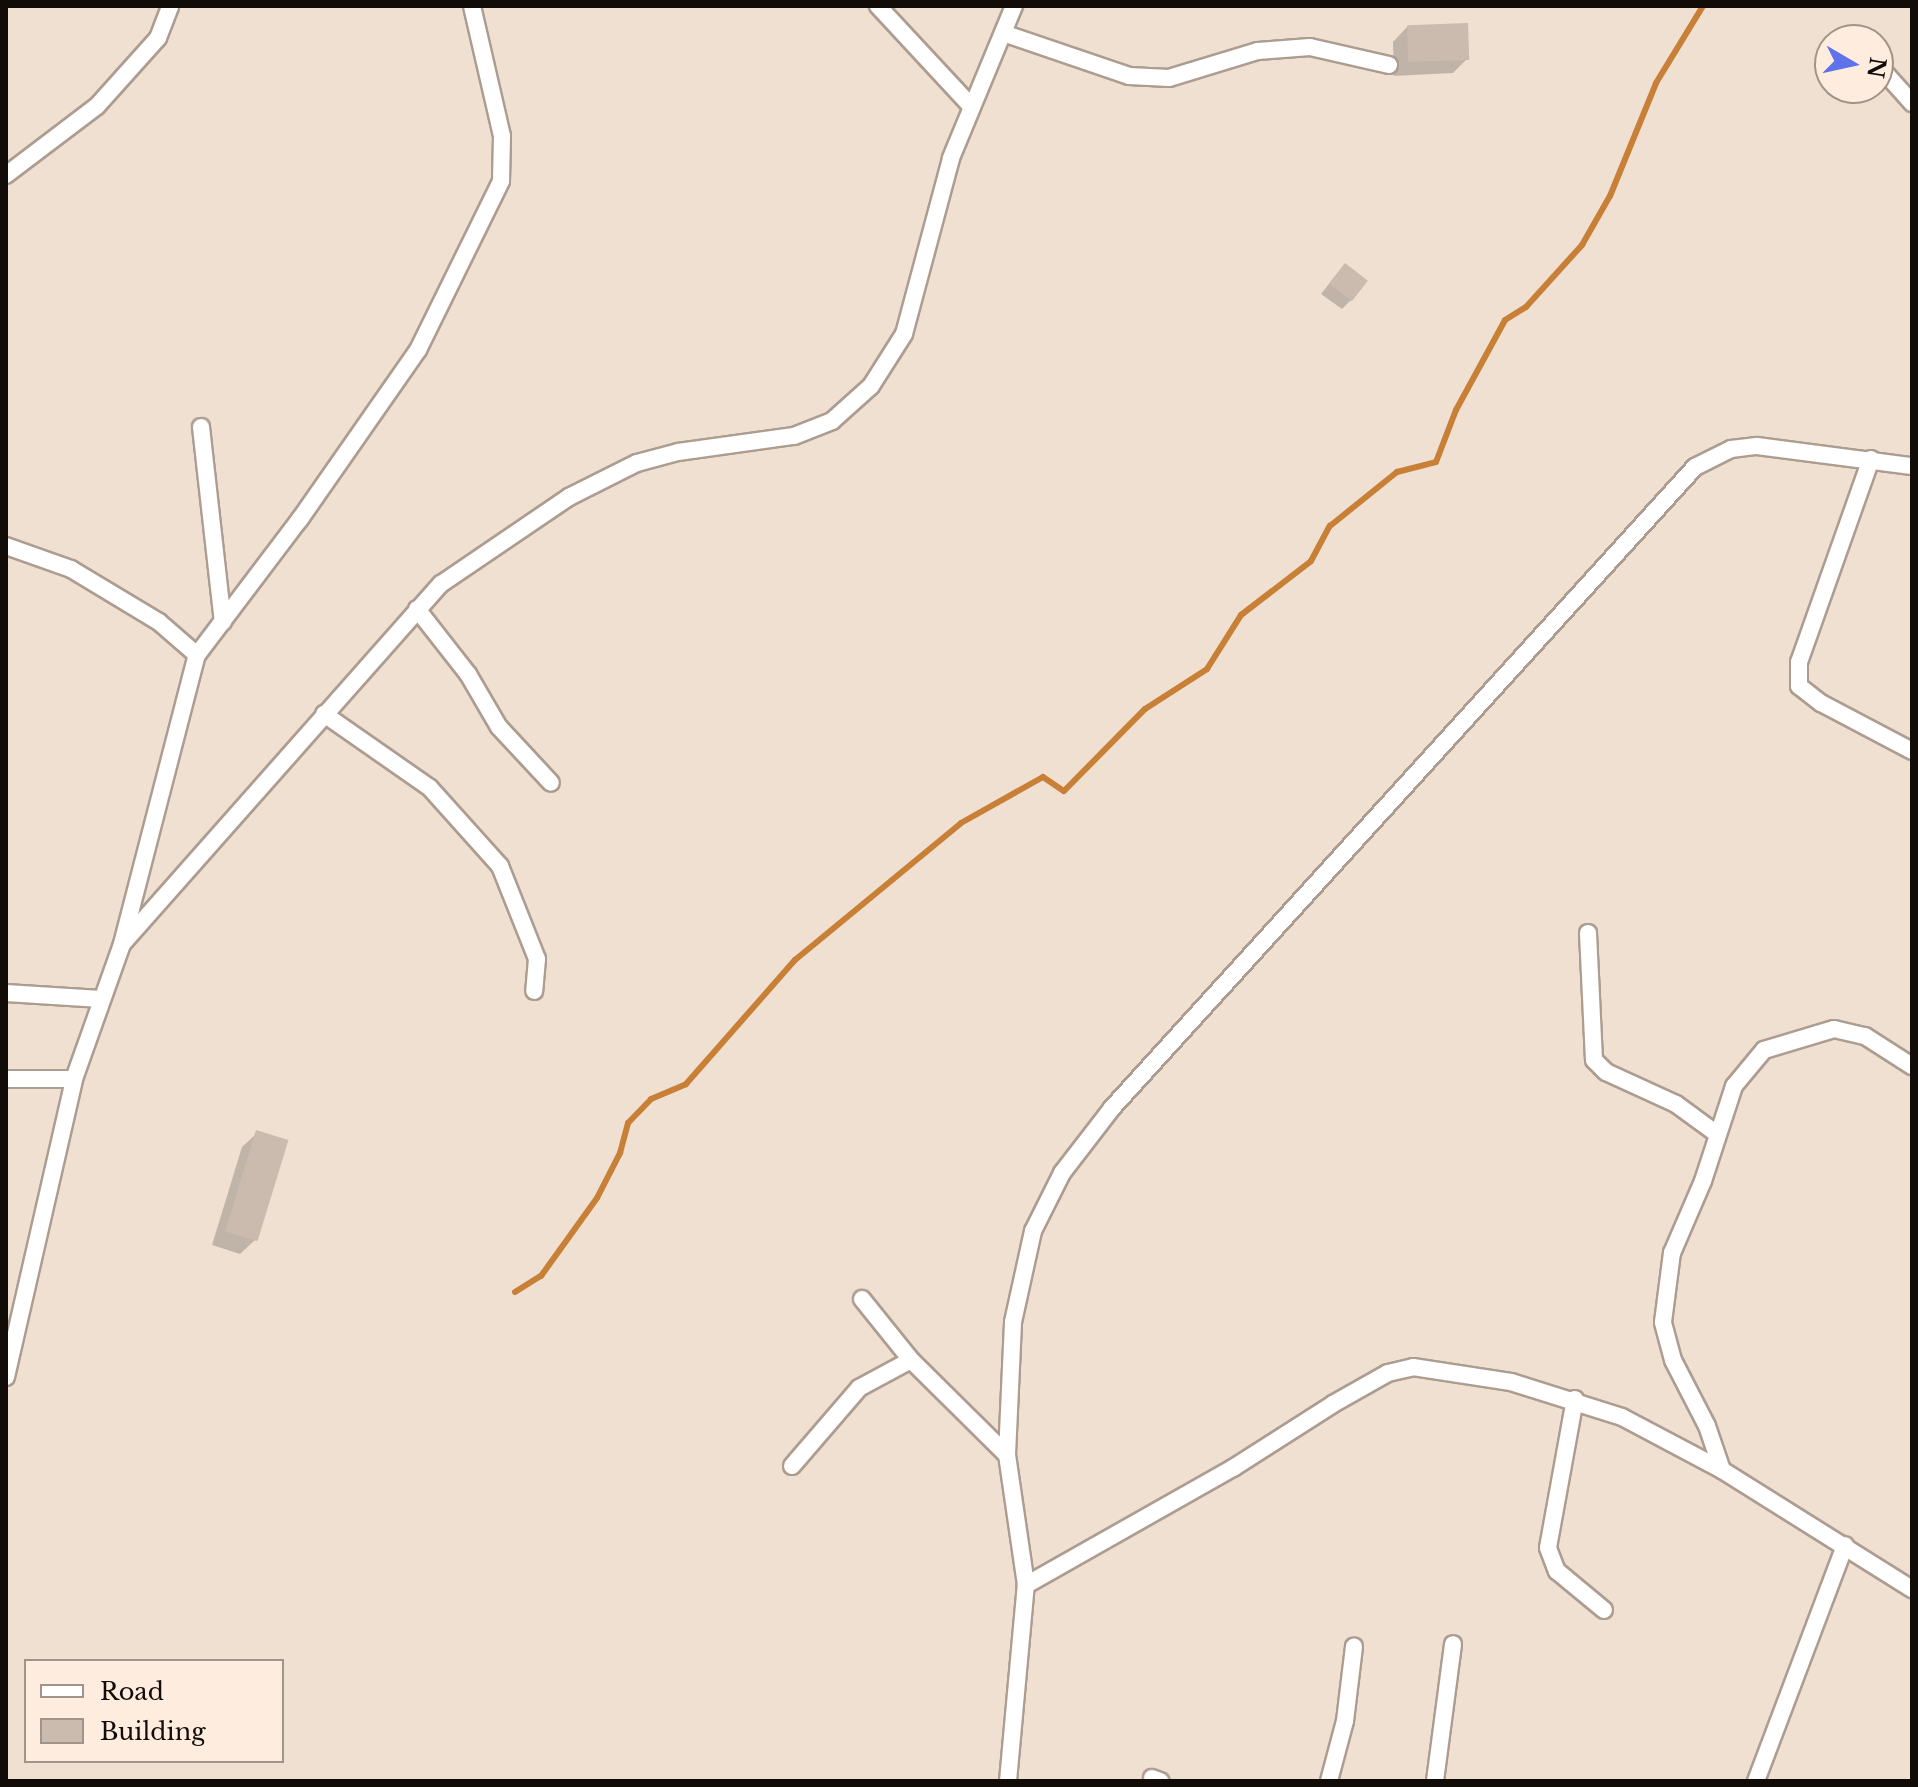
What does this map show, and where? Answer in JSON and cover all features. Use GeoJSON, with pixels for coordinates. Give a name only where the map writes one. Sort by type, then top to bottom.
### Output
{"type":"FeatureCollection","features":[{"type":"Feature","properties":{"kind":"street"},"geometry":{"type":"LineString","coordinates":[[6,175],[97,106],[158,38],[170,6]]}},
{"type":"Feature","properties":{"kind":"street"},"geometry":{"type":"LineString","coordinates":[[6,1377],[74,1079],[122,944],[197,655],[418,350],[501,181],[502,136],[472,6]]}},
{"type":"Feature","properties":{"kind":"street"},"geometry":{"type":"LineString","coordinates":[[878,6],[971,106]]}},
{"type":"Feature","properties":{"kind":"street"},"geometry":{"type":"LineString","coordinates":[[122,944],[441,584],[569,497],[637,463],[678,452],[794,436],[832,421],[871,386],[904,334],[933,216],[971,106],[1014,6]]}},
{"type":"Feature","properties":{"kind":"street"},"geometry":{"type":"LineString","coordinates":[[1003,33],[1129,76],[1169,78],[1258,51],[1310,47],[1389,65]]}},
{"type":"Feature","properties":{"kind":"street"},"geometry":{"type":"LineString","coordinates":[[1894,83],[1912,103]]}},
{"type":"Feature","properties":{"kind":"street"},"geometry":{"type":"LineString","coordinates":[[201,427],[223,622]]}},
{"type":"Feature","properties":{"kind":"street"},"geometry":{"type":"LineString","coordinates":[[1008,1781],[1026,1585],[1007,1455],[1013,1322],[1033,1231],[1062,1173],[1112,1108],[1695,467],[1731,449],[1757,446],[1912,466]]}},
{"type":"Feature","properties":{"kind":"street"},"geometry":{"type":"LineString","coordinates":[[1871,459],[1799,662],[1799,686],[1821,703],[1912,751]]}},
{"type":"Feature","properties":{"kind":"street"},"geometry":{"type":"LineString","coordinates":[[6,546],[71,569],[159,622],[197,655]]}},
{"type":"Feature","properties":{"kind":"street"},"geometry":{"type":"LineString","coordinates":[[417,609],[450,647],[499,727],[551,783]]}},
{"type":"Feature","properties":{"kind":"street"},"geometry":{"type":"LineString","coordinates":[[324,714],[430,788],[500,866],[537,959],[534,991]]}},
{"type":"Feature","properties":{"kind":"street"},"geometry":{"type":"LineString","coordinates":[[1588,933],[1594,1060],[1606,1072],[1676,1104],[1717,1134]]}},
{"type":"Feature","properties":{"kind":"street"},"geometry":{"type":"LineString","coordinates":[[6,993],[101,999]]}},
{"type":"Feature","properties":{"kind":"street"},"geometry":{"type":"LineString","coordinates":[[1722,1470],[1707,1426],[1673,1360],[1663,1322],[1672,1253],[1734,1086],[1751,1060],[1788,1041],[1834,1029],[1865,1036],[1912,1066]]}},
{"type":"Feature","properties":{"kind":"street"},"geometry":{"type":"LineString","coordinates":[[6,1079],[74,1079]]}},
{"type":"Feature","properties":{"kind":"street"},"geometry":{"type":"LineString","coordinates":[[862,1299],[911,1360],[1007,1455]]}},
{"type":"Feature","properties":{"kind":"street"},"geometry":{"type":"LineString","coordinates":[[792,1466],[859,1388],[911,1360]]}},
{"type":"Feature","properties":{"kind":"street"},"geometry":{"type":"LineString","coordinates":[[1026,1585],[1109,1541],[1388,1373],[1439,1367],[1575,1399],[1622,1417],[1722,1470],[1912,1589]]}},
{"type":"Feature","properties":{"kind":"street"},"geometry":{"type":"LineString","coordinates":[[1575,1399],[1548,1548],[1557,1571],[1604,1610]]}},
{"type":"Feature","properties":{"kind":"street"},"geometry":{"type":"LineString","coordinates":[[1756,1781],[1845,1545]]}},
{"type":"Feature","properties":{"kind":"street"},"geometry":{"type":"LineString","coordinates":[[1435,1781],[1453,1644]]}},
{"type":"Feature","properties":{"kind":"street"},"geometry":{"type":"LineString","coordinates":[[1329,1781],[1345,1721],[1354,1647]]}},
{"type":"Feature","properties":{"kind":"building"},"geometry":{"type":"Polygon","coordinates":[[[1468,23],[1469,60],[1408,62],[1407,25],[1468,23]]]}},
{"type":"Feature","properties":{"kind":"building"},"geometry":{"type":"Polygon","coordinates":[[[1345,263],[1368,281],[1352,301],[1329,283],[1345,263]]]}},
{"type":"Feature","properties":{"kind":"building"},"geometry":{"type":"Polygon","coordinates":[[[256,1130],[289,1140],[258,1241],[225,1231],[256,1130]]]}},
{"type":"Feature","properties":{"kind":"waterway"},"geometry":{"type":"LineString","coordinates":[[515,1292],[541,1276],[597,1198],[620,1153],[628,1123],[651,1099],[686,1084],[795,960],[961,823],[1043,777],[1064,791],[1145,709],[1207,669],[1241,615],[1311,561],[1330,526],[1397,472],[1436,462],[1456,410],[1505,320],[1526,307],[1582,245],[1610,196],[1656,83],[1703,6]]}}]}
